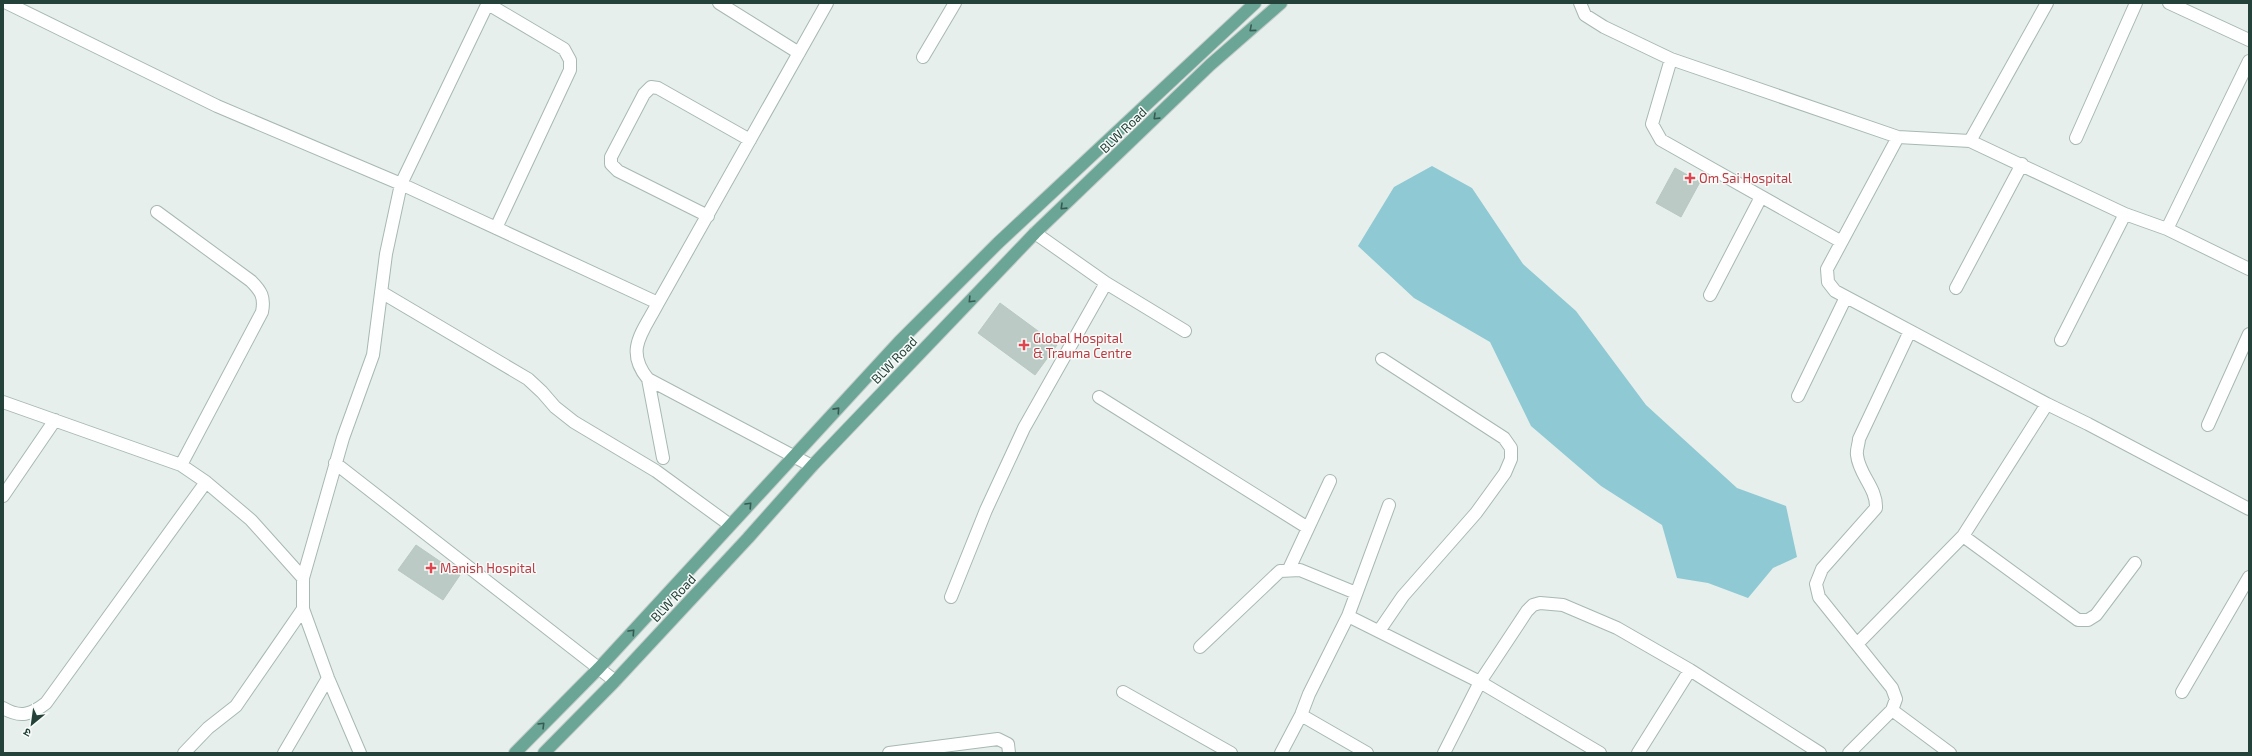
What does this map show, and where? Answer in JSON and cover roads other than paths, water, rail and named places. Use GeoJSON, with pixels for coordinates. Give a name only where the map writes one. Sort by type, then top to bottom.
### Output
{"type":"FeatureCollection","features":[{"type":"Feature","properties":{"kind":"main road"},"geometry":{"type":"LineString","coordinates":[[515,753],[599,668],[730,525],[796,456],[899,342],[998,243],[1255,3]]}},
{"type":"Feature","properties":{"kind":"main road","name":"BLW Road"},"geometry":{"type":"LineString","coordinates":[[544,753],[615,681],[748,538],[812,466],[1035,233],[1210,65],[1281,3]]}},
{"type":"Feature","properties":{"kind":"street"},"geometry":{"type":"LineString","coordinates":[[7,3],[217,106],[401,184],[658,303]]}},
{"type":"Feature","properties":{"kind":"street"},"geometry":{"type":"LineString","coordinates":[[718,3],[798,53]]}},
{"type":"Feature","properties":{"kind":"street"},"geometry":{"type":"LineString","coordinates":[[812,466],[796,456],[648,378],[639,368],[636,358],[636,346],[658,303],[827,3]]}},
{"type":"Feature","properties":{"kind":"street"},"geometry":{"type":"LineString","coordinates":[[923,57],[955,3]]}},
{"type":"Feature","properties":{"kind":"street"},"geometry":{"type":"LineString","coordinates":[[1580,3],[1585,15],[1604,27],[1671,59],[1898,137],[1970,141],[2022,164],[2125,214],[2167,229],[2249,269]]}},
{"type":"Feature","properties":{"kind":"street"},"geometry":{"type":"LineString","coordinates":[[1970,141],[2047,3]]}},
{"type":"Feature","properties":{"kind":"street"},"geometry":{"type":"LineString","coordinates":[[2076,138],[2136,3]]}},
{"type":"Feature","properties":{"kind":"street"},"geometry":{"type":"LineString","coordinates":[[2169,3],[2249,40]]}},
{"type":"Feature","properties":{"kind":"street"},"geometry":{"type":"LineString","coordinates":[[360,753],[328,678],[303,609],[303,578],[335,462],[373,355],[386,254],[401,184],[488,4],[564,49],[570,60],[570,70],[496,228]]}},
{"type":"Feature","properties":{"kind":"street"},"geometry":{"type":"LineString","coordinates":[[1671,59],[1652,124],[1655,132],[1662,140],[1840,241]]}},
{"type":"Feature","properties":{"kind":"street"},"geometry":{"type":"LineString","coordinates":[[2167,229],[2244,83],[2249,61]]}},
{"type":"Feature","properties":{"kind":"street"},"geometry":{"type":"LineString","coordinates":[[708,216],[618,171],[611,164],[611,157],[644,94],[651,87],[658,88],[750,140]]}},
{"type":"Feature","properties":{"kind":"street"},"geometry":{"type":"LineString","coordinates":[[1898,137],[1840,241],[1827,269],[1828,282],[1835,291],[2047,404],[2249,509]]}},
{"type":"Feature","properties":{"kind":"street"},"geometry":{"type":"LineString","coordinates":[[1956,288],[2022,164]]}},
{"type":"Feature","properties":{"kind":"street"},"geometry":{"type":"LineString","coordinates":[[1710,295],[1761,197]]}},
{"type":"Feature","properties":{"kind":"street"},"geometry":{"type":"LineString","coordinates":[[157,212],[251,281],[262,293],[264,303],[262,312],[181,465]]}},
{"type":"Feature","properties":{"kind":"street"},"geometry":{"type":"LineString","coordinates":[[2060,340],[2125,214]]}},
{"type":"Feature","properties":{"kind":"street"},"geometry":{"type":"LineString","coordinates":[[1035,233],[1106,283],[1185,331]]}},
{"type":"Feature","properties":{"kind":"street"},"geometry":{"type":"LineString","coordinates":[[951,597],[986,510],[1024,428],[1106,283]]}},
{"type":"Feature","properties":{"kind":"street"},"geometry":{"type":"LineString","coordinates":[[381,292],[528,379],[555,407],[574,422],[656,471],[730,525]]}},
{"type":"Feature","properties":{"kind":"street"},"geometry":{"type":"LineString","coordinates":[[1798,396],[1846,297]]}},
{"type":"Feature","properties":{"kind":"street"},"geometry":{"type":"LineString","coordinates":[[1849,753],[1892,710],[1896,699],[1892,688],[1819,597],[1816,584],[1822,569],[1876,508],[1877,497],[1861,468],[1856,454],[1860,439],[1910,331]]}},
{"type":"Feature","properties":{"kind":"street"},"geometry":{"type":"LineString","coordinates":[[2208,425],[2249,334]]}},
{"type":"Feature","properties":{"kind":"street"},"geometry":{"type":"LineString","coordinates":[[1379,631],[1403,596],[1476,513],[1505,473],[1511,459],[1511,448],[1504,438],[1382,359]]}},
{"type":"Feature","properties":{"kind":"street"},"geometry":{"type":"LineString","coordinates":[[648,378],[663,458]]}},
{"type":"Feature","properties":{"kind":"street"},"geometry":{"type":"LineString","coordinates":[[1099,397],[1308,528]]}},
{"type":"Feature","properties":{"kind":"street"},"geometry":{"type":"LineString","coordinates":[[3,402],[181,465],[206,482],[251,520],[303,578]]}},
{"type":"Feature","properties":{"kind":"street"},"geometry":{"type":"LineString","coordinates":[[1857,644],[1963,536],[2047,404]]}},
{"type":"Feature","properties":{"kind":"street"},"geometry":{"type":"LineString","coordinates":[[3,496],[55,420]]}},
{"type":"Feature","properties":{"kind":"street"},"geometry":{"type":"LineString","coordinates":[[335,462],[615,681]]}},
{"type":"Feature","properties":{"kind":"street"},"geometry":{"type":"LineString","coordinates":[[1289,569],[1330,481]]}},
{"type":"Feature","properties":{"kind":"street"},"geometry":{"type":"LineString","coordinates":[[3,708],[13,714],[25,716],[35,712],[46,703],[206,482]]}},
{"type":"Feature","properties":{"kind":"street"},"geometry":{"type":"LineString","coordinates":[[1281,753],[1301,715],[1309,694],[1348,616],[1389,505]]}},
{"type":"Feature","properties":{"kind":"street"},"geometry":{"type":"LineString","coordinates":[[1963,536],[2078,620],[2088,620],[2096,615],[2136,563]]}},
{"type":"Feature","properties":{"kind":"street"},"geometry":{"type":"LineString","coordinates":[[1200,647],[1280,571],[1289,569],[1300,570],[1356,593]]}},
{"type":"Feature","properties":{"kind":"street"},"geometry":{"type":"LineString","coordinates":[[2182,692],[2249,577]]}},
{"type":"Feature","properties":{"kind":"street"},"geometry":{"type":"LineString","coordinates":[[1444,753],[1480,682],[1526,611],[1533,605],[1540,603],[1563,605],[1617,628],[1690,670],[1820,753]]}},
{"type":"Feature","properties":{"kind":"street"},"geometry":{"type":"LineString","coordinates":[[184,753],[208,728],[236,706],[303,609]]}},
{"type":"Feature","properties":{"kind":"street"},"geometry":{"type":"LineString","coordinates":[[1348,616],[1480,682],[1600,753]]}},
{"type":"Feature","properties":{"kind":"street"},"geometry":{"type":"LineString","coordinates":[[1638,753],[1690,670]]}},
{"type":"Feature","properties":{"kind":"street"},"geometry":{"type":"LineString","coordinates":[[284,753],[328,678]]}},
{"type":"Feature","properties":{"kind":"street"},"geometry":{"type":"LineString","coordinates":[[1123,692],[1231,753]]}},
{"type":"Feature","properties":{"kind":"street"},"geometry":{"type":"LineString","coordinates":[[1892,710],[1950,753]]}},
{"type":"Feature","properties":{"kind":"street"},"geometry":{"type":"LineString","coordinates":[[1301,715],[1367,753]]}},
{"type":"Feature","properties":{"kind":"street"},"geometry":{"type":"LineString","coordinates":[[889,753],[998,740],[1008,744],[1009,753]]}},
{"type":"Feature","properties":{"kind":"water"},"geometry":{"type":"Polygon","coordinates":[[[1432,166],[1472,188],[1523,264],[1576,311],[1646,405],[1737,488],[1786,506],[1797,557],[1773,568],[1748,598],[1708,583],[1677,578],[1662,525],[1601,486],[1531,426],[1490,342],[1414,298],[1358,246],[1394,187],[1432,166]]]}},
{"type":"Feature","properties":{"kind":"place","name":"Om Sai Hospital"},"geometry":{"type":"Point","coordinates":[1690,178]}},
{"type":"Feature","properties":{"kind":"place","name":"Global Hospital & Trauma Centre"},"geometry":{"type":"Point","coordinates":[1024,345]}},
{"type":"Feature","properties":{"kind":"place","name":"Manish Hospital"},"geometry":{"type":"Point","coordinates":[431,568]}}]}
